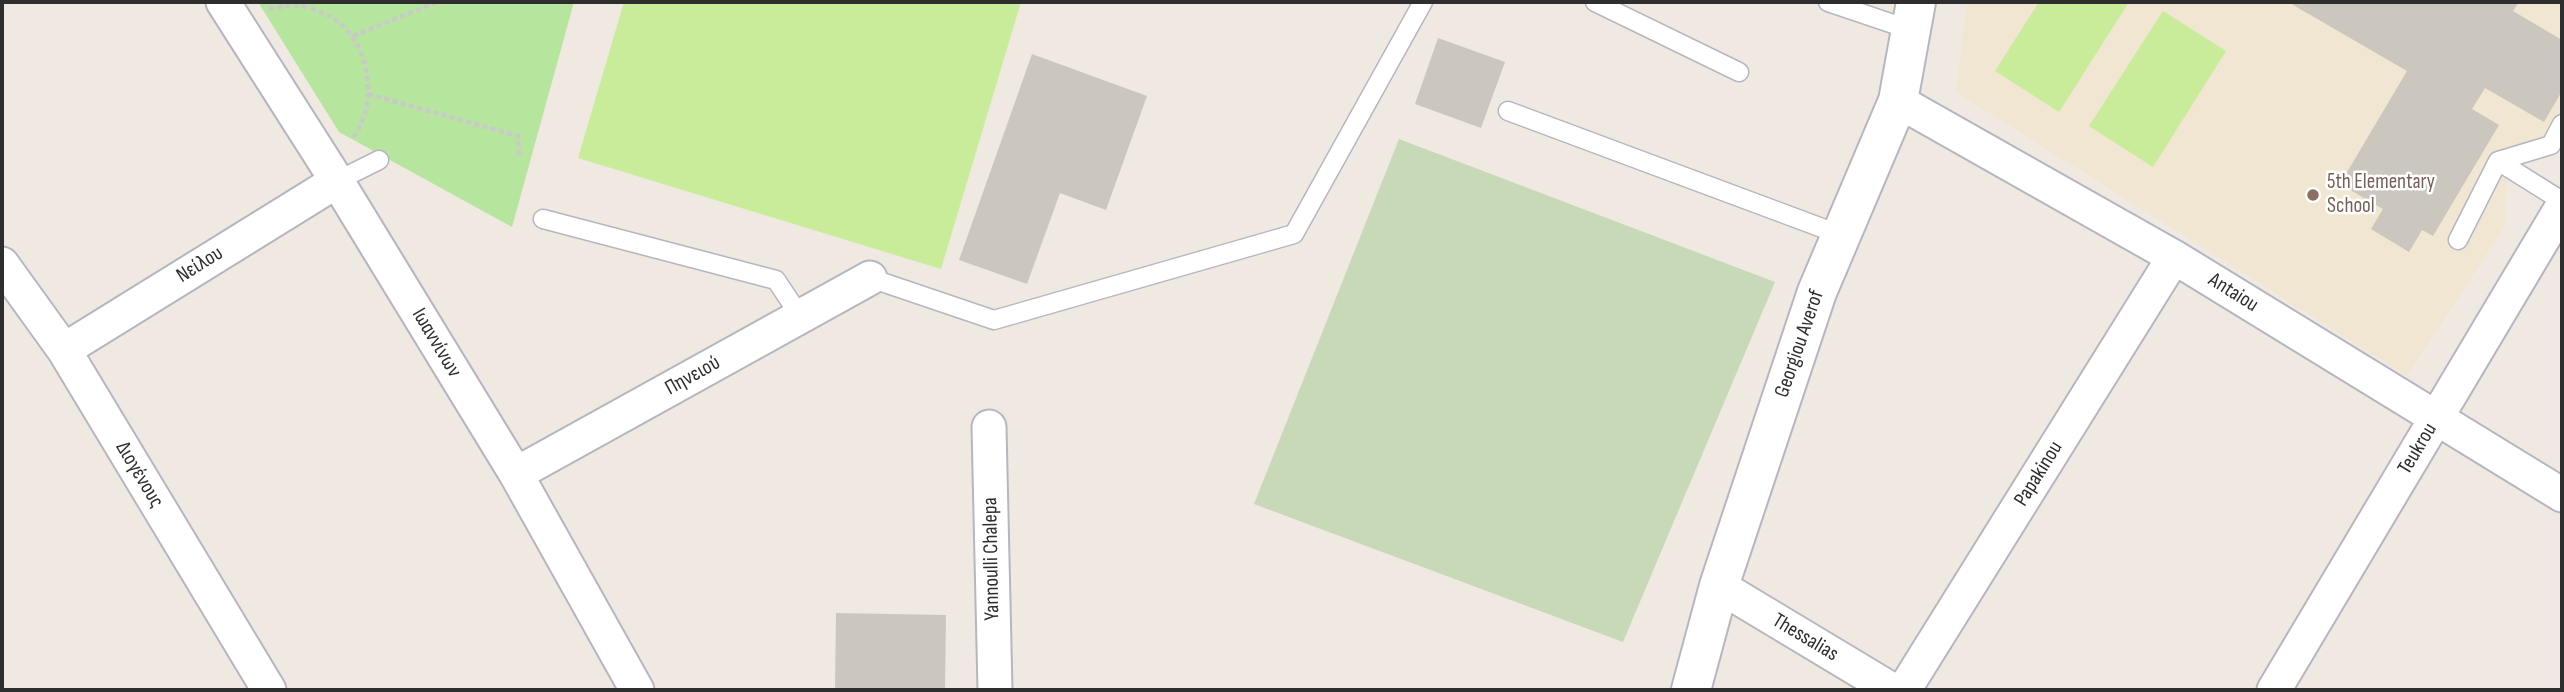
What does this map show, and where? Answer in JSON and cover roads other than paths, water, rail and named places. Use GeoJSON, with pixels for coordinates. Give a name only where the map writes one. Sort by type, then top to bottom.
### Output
{"type":"FeatureCollection","features":[{"type":"Feature","properties":{"kind":"street","name":"Ιωαννίνων"},"geometry":{"type":"LineString","coordinates":[[223,2],[337,181],[516,474],[637,690]]}},
{"type":"Feature","properties":{"kind":"street","name":"Georgiou Averof"},"geometry":{"type":"LineString","coordinates":[[1690,690],[1719,586],[1817,292],[1898,101],[1914,16]]}},
{"type":"Feature","properties":{"kind":"street","name":"Antaiou"},"geometry":{"type":"LineString","coordinates":[[1898,101],[2174,257],[2562,495]]}},
{"type":"Feature","properties":{"kind":"street","name":"Νείλου"},"geometry":{"type":"LineString","coordinates":[[64,350],[337,181]]}},
{"type":"Feature","properties":{"kind":"street","name":"Teukrou"},"geometry":{"type":"LineString","coordinates":[[2274,690],[2562,207]]}},
{"type":"Feature","properties":{"kind":"street","name":"Papakinou"},"geometry":{"type":"LineString","coordinates":[[1903,690],[2174,257]]}},
{"type":"Feature","properties":{"kind":"street","name":"Διογένους"},"geometry":{"type":"LineString","coordinates":[[2,264],[64,350],[269,690]]}},
{"type":"Feature","properties":{"kind":"street","name":"Πηνειού"},"geometry":{"type":"LineString","coordinates":[[516,474],[870,278]]}},
{"type":"Feature","properties":{"kind":"street","name":"Yannoulli Chalepa"},"geometry":{"type":"LineString","coordinates":[[989,427],[996,690]]}},
{"type":"Feature","properties":{"kind":"street","name":"Thessalias"},"geometry":{"type":"LineString","coordinates":[[1719,586],[1892,690]]}},
{"type":"Feature","properties":{"kind":"lane"},"geometry":{"type":"LineString","coordinates":[[870,278],[994,320],[1294,233],[1423,2]]}},
{"type":"Feature","properties":{"kind":"lane"},"geometry":{"type":"LineString","coordinates":[[1595,2],[1739,72]]}},
{"type":"Feature","properties":{"kind":"lane"},"geometry":{"type":"LineString","coordinates":[[1828,2],[1914,16]]}},
{"type":"Feature","properties":{"kind":"lane"},"geometry":{"type":"LineString","coordinates":[[1508,111],[1842,235]]}},
{"type":"Feature","properties":{"kind":"lane"},"geometry":{"type":"LineString","coordinates":[[2458,240],[2498,161],[2551,145],[2562,124]]}},
{"type":"Feature","properties":{"kind":"lane"},"geometry":{"type":"LineString","coordinates":[[337,181],[379,160]]}},
{"type":"Feature","properties":{"kind":"lane"},"geometry":{"type":"LineString","coordinates":[[2498,161],[2562,201]]}},
{"type":"Feature","properties":{"kind":"lane"},"geometry":{"type":"LineString","coordinates":[[543,219],[776,280],[800,316]]}},
{"type":"Feature","properties":{"kind":"place","name":"5th Elementary School"},"geometry":{"type":"Point","coordinates":[2313,195]}}]}
